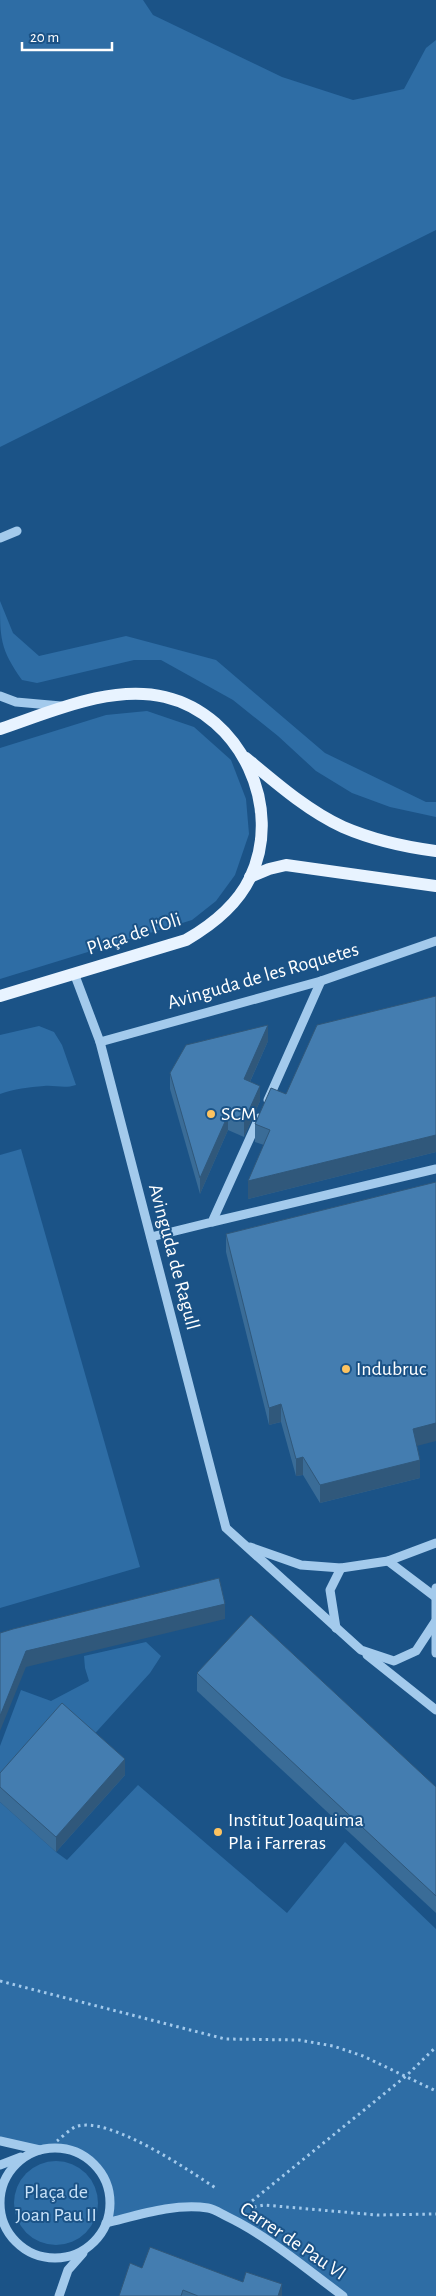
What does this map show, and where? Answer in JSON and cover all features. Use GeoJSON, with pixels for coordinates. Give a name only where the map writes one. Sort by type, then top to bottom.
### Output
{"type":"FeatureCollection","features":[{"type":"Feature","properties":{"kind":"main road","name":"Plaça de l'Oli"},"geometry":{"type":"LineString","coordinates":[[0,729],[112,695],[150,694],[166,697],[205,715],[224,730],[244,756],[254,777],[260,803],[261,818],[260,845],[250,877],[236,899],[215,922],[186,940],[0,996]]}},
{"type":"Feature","properties":{"kind":"main road"},"geometry":{"type":"LineString","coordinates":[[244,756],[301,801],[342,826],[392,843],[436,851]]}},
{"type":"Feature","properties":{"kind":"main road"},"geometry":{"type":"LineString","coordinates":[[250,877],[269,869],[286,865],[436,886]]}},
{"type":"Feature","properties":{"kind":"street"},"geometry":{"type":"LineString","coordinates":[[0,538],[17,531]]}},
{"type":"Feature","properties":{"kind":"street"},"geometry":{"type":"LineString","coordinates":[[0,696],[30,704],[72,706]]}},
{"type":"Feature","properties":{"kind":"street","name":"Avinguda de les Roquetes"},"geometry":{"type":"LineString","coordinates":[[100,1042],[321,981],[436,941]]}},
{"type":"Feature","properties":{"kind":"street","name":"Avinguda de Ragull"},"geometry":{"type":"LineString","coordinates":[[74,973],[100,1042],[226,1528],[336,1628]]}},
{"type":"Feature","properties":{"kind":"street"},"geometry":{"type":"LineString","coordinates":[[212,1222],[321,981]]}},
{"type":"Feature","properties":{"kind":"street"},"geometry":{"type":"LineString","coordinates":[[150,1236],[436,1169]]}},
{"type":"Feature","properties":{"kind":"street"},"geometry":{"type":"LineString","coordinates":[[246,1545],[301,1565],[341,1568],[388,1561],[436,1543]]}},
{"type":"Feature","properties":{"kind":"street"},"geometry":{"type":"LineString","coordinates":[[388,1561],[435,1592],[436,1653]]}},
{"type":"Feature","properties":{"kind":"street"},"geometry":{"type":"LineString","coordinates":[[341,1568],[330,1590],[336,1628],[436,1710]]}},
{"type":"Feature","properties":{"kind":"street"},"geometry":{"type":"LineString","coordinates":[[361,1650],[394,1661],[416,1652],[435,1622]]}},
{"type":"Feature","properties":{"kind":"street"},"geometry":{"type":"LineString","coordinates":[[0,2141],[44,2149],[70,2150],[87,2158],[99,2171],[108,2187],[110,2210],[106,2223],[99,2235],[68,2270],[59,2296]]}},
{"type":"Feature","properties":{"kind":"street"},"geometry":{"type":"LineString","coordinates":[[0,2165],[44,2149]]}},
{"type":"Feature","properties":{"kind":"street"},"geometry":{"type":"LineString","coordinates":[[28,2155],[15,2165],[5,2179],[0,2196],[0,2211],[6,2228],[16,2243],[42,2257],[61,2258],[75,2254],[88,2247]]}},
{"type":"Feature","properties":{"kind":"street","name":"Carrer de Pau VI"},"geometry":{"type":"LineString","coordinates":[[106,2223],[180,2207],[210,2208],[239,2222],[259,2235],[343,2296]]}},
{"type":"Feature","properties":{"kind":"path"},"geometry":{"type":"LineString","coordinates":[[0,1981],[225,2039],[298,2040],[333,2046],[362,2056],[436,2091]]}},
{"type":"Feature","properties":{"kind":"path"},"geometry":{"type":"LineString","coordinates":[[436,2047],[406,2076],[241,2210],[264,2205],[377,2215],[436,2214]]}},
{"type":"Feature","properties":{"kind":"path"},"geometry":{"type":"LineString","coordinates":[[44,2149],[76,2127],[89,2126],[125,2134],[172,2158],[219,2190]]}},
{"type":"Feature","properties":{"kind":"green space"},"geometry":{"type":"Polygon","coordinates":[[[0,0],[143,0],[153,15],[282,77],[353,100],[404,89],[426,48],[436,40],[436,230],[0,447],[0,0]]]}},
{"type":"Feature","properties":{"kind":"green space"},"geometry":{"type":"Polygon","coordinates":[[[0,601],[13,633],[39,656],[126,636],[216,660],[325,753],[426,802],[436,802],[436,817],[390,807],[352,793],[316,771],[278,736],[233,700],[161,660],[134,660],[37,683],[22,680],[5,651],[0,625],[0,601]]]}},
{"type":"Feature","properties":{"kind":"green space"},"geometry":{"type":"Polygon","coordinates":[[[147,711],[194,727],[231,760],[246,799],[249,834],[235,875],[216,901],[192,920],[0,979],[0,748],[106,715],[147,711]]]}},
{"type":"Feature","properties":{"kind":"green space"},"geometry":{"type":"Polygon","coordinates":[[[39,1026],[54,1032],[62,1045],[76,1085],[68,1087],[33,1087],[0,1094],[0,1035],[39,1026]]]}},
{"type":"Feature","properties":{"kind":"green space"},"geometry":{"type":"Polygon","coordinates":[[[21,1149],[140,1567],[0,1608],[0,1155],[21,1149]]]}},
{"type":"Feature","properties":{"kind":"green space"},"geometry":{"type":"Polygon","coordinates":[[[146,1642],[161,1656],[150,1673],[88,1741],[0,1788],[0,1746],[21,1690],[51,1701],[89,1681],[84,1656],[146,1642]]]}},
{"type":"Feature","properties":{"kind":"green space"},"geometry":{"type":"Polygon","coordinates":[[[138,1785],[287,1913],[345,1842],[436,1929],[436,2296],[341,2296],[239,2222],[210,2208],[180,2207],[106,2223],[108,2200],[106,2188],[97,2168],[89,2160],[80,2154],[64,2149],[38,2150],[0,2141],[0,1802],[67,1860],[138,1785]]]}},
{"type":"Feature","properties":{"kind":"green space","name":"Plaça de Joan Pau II"},"geometry":{"type":"Polygon","coordinates":[[[56,2161],[72,2164],[86,2173],[95,2187],[98,2203],[95,2219],[86,2233],[72,2242],[56,2245],[40,2242],[26,2233],[17,2219],[14,2203],[17,2187],[26,2173],[40,2164],[56,2161]]]}},
{"type":"Feature","properties":{"kind":"building"},"geometry":{"type":"Polygon","coordinates":[[[436,996],[436,1135],[248,1181],[270,1130],[255,1124],[271,1088],[286,1094],[317,1025],[436,996]]]}},
{"type":"Feature","properties":{"kind":"building","name":"SCM"},"geometry":{"type":"Polygon","coordinates":[[[268,1025],[244,1079],[260,1086],[244,1121],[228,1115],[200,1178],[170,1073],[186,1045],[268,1025]]]}},
{"type":"Feature","properties":{"kind":"building","name":"Indubruc"},"geometry":{"type":"Polygon","coordinates":[[[436,1182],[436,1423],[413,1429],[420,1460],[320,1485],[303,1457],[296,1459],[281,1404],[269,1408],[226,1234],[436,1182]]]}},
{"type":"Feature","properties":{"kind":"building"},"geometry":{"type":"Polygon","coordinates":[[[219,1578],[225,1604],[26,1651],[0,1716],[0,1633],[219,1578]]]}},
{"type":"Feature","properties":{"kind":"building"},"geometry":{"type":"Polygon","coordinates":[[[251,1615],[436,1787],[436,1896],[197,1673],[251,1615]]]}},
{"type":"Feature","properties":{"kind":"building"},"geometry":{"type":"Polygon","coordinates":[[[62,1703],[125,1759],[56,1837],[0,1787],[0,1773],[62,1703]]]}},
{"type":"Feature","properties":{"kind":"building"},"geometry":{"type":"Polygon","coordinates":[[[150,2247],[243,2282],[246,2272],[282,2284],[278,2296],[198,2296],[183,2290],[181,2296],[119,2296],[130,2263],[142,2268],[150,2247]]]}},
{"type":"Feature","properties":{"kind":"place","name":"SCM"},"geometry":{"type":"Point","coordinates":[211,1114]}},
{"type":"Feature","properties":{"kind":"place","name":"Indubruc"},"geometry":{"type":"Point","coordinates":[346,1369]}},
{"type":"Feature","properties":{"kind":"place","name":"Institut Joaquima Pla i Farreras"},"geometry":{"type":"Point","coordinates":[218,1832]}}]}
